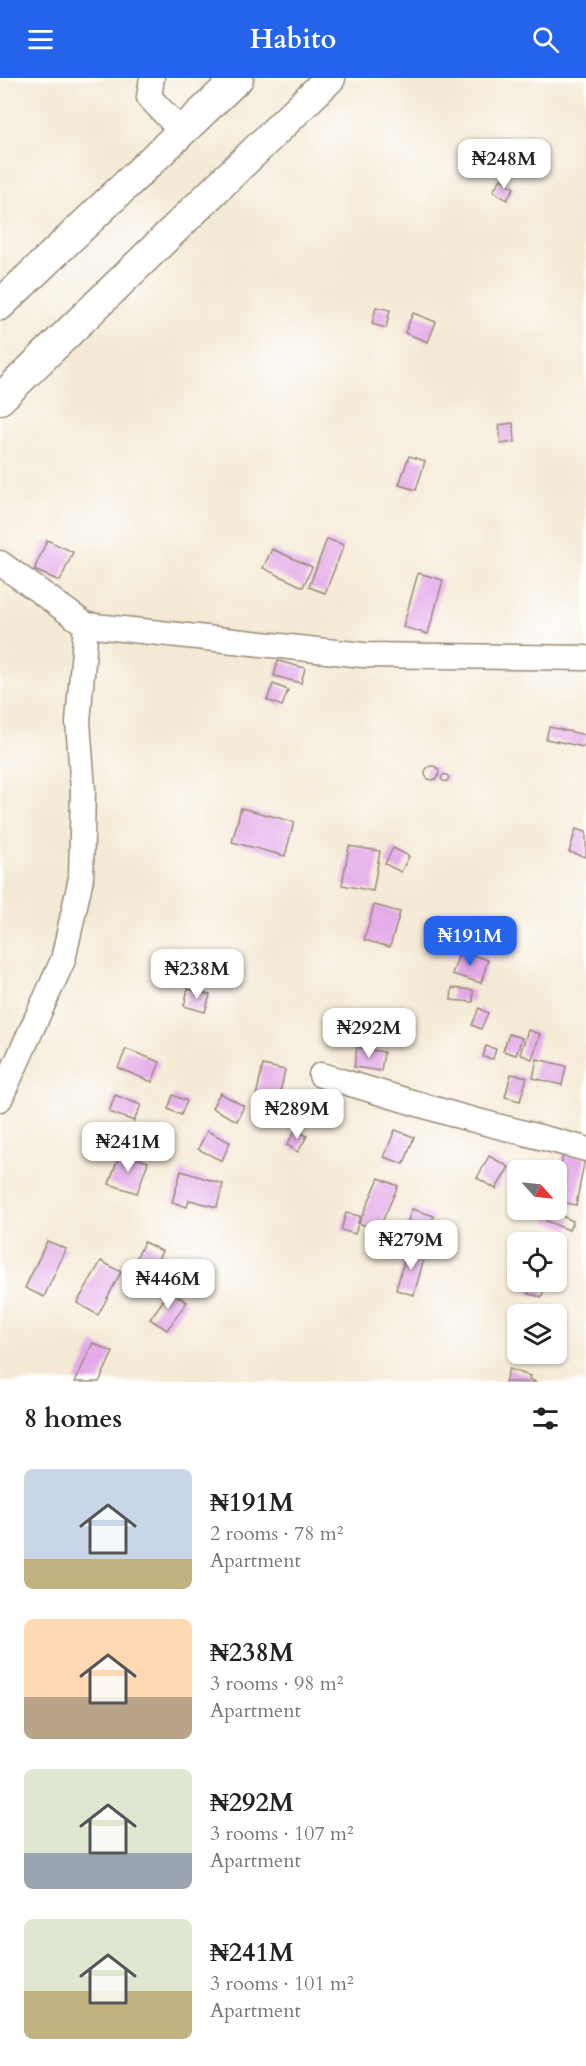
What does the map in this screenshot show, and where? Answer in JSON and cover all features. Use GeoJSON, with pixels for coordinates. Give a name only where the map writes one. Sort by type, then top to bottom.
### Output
{"type":"FeatureCollection","features":[{"type":"Feature","properties":{"kind":"street"},"geometry":{"type":"LineString","coordinates":[[152,78],[149,97],[182,131]]}},
{"type":"Feature","properties":{"kind":"street"},"geometry":{"type":"LineString","coordinates":[[0,305],[238,78]]}},
{"type":"Feature","properties":{"kind":"street"},"geometry":{"type":"LineString","coordinates":[[0,399],[330,78]]}},
{"type":"Feature","properties":{"kind":"street"},"geometry":{"type":"LineString","coordinates":[[0,563],[86,625],[363,656],[586,658]]}},
{"type":"Feature","properties":{"kind":"street"},"geometry":{"type":"LineString","coordinates":[[0,1099],[63,960],[81,878],[83,789],[78,722],[86,625]]}},
{"type":"Feature","properties":{"kind":"street"},"geometry":{"type":"LineString","coordinates":[[321,1075],[586,1149]]}},
{"type":"Feature","properties":{"kind":"building"},"geometry":{"type":"Polygon","coordinates":[[[501,179],[514,188],[507,200],[493,191],[501,179]]]}},
{"type":"Feature","properties":{"kind":"building"},"geometry":{"type":"Polygon","coordinates":[[[376,307],[390,310],[386,328],[372,324],[376,307]]]}},
{"type":"Feature","properties":{"kind":"building"},"geometry":{"type":"Polygon","coordinates":[[[413,313],[436,322],[428,342],[405,333],[413,313]]]}},
{"type":"Feature","properties":{"kind":"building"},"geometry":{"type":"Polygon","coordinates":[[[513,423],[515,442],[501,444],[499,425],[513,423]]]}},
{"type":"Feature","properties":{"kind":"building"},"geometry":{"type":"Polygon","coordinates":[[[409,456],[425,461],[416,490],[399,485],[409,456]]]}},
{"type":"Feature","properties":{"kind":"building"},"geometry":{"type":"Polygon","coordinates":[[[327,539],[344,545],[325,593],[309,587],[327,539]]]}},
{"type":"Feature","properties":{"kind":"building"},"geometry":{"type":"Polygon","coordinates":[[[47,540],[73,552],[60,581],[34,570],[47,540]]]}},
{"type":"Feature","properties":{"kind":"building"},"geometry":{"type":"Polygon","coordinates":[[[272,549],[312,567],[303,587],[263,568],[272,549]]]}},
{"type":"Feature","properties":{"kind":"building"},"geometry":{"type":"Polygon","coordinates":[[[418,573],[443,580],[428,634],[403,627],[418,573]]]}},
{"type":"Feature","properties":{"kind":"building"},"geometry":{"type":"Polygon","coordinates":[[[278,661],[305,668],[301,683],[274,676],[278,661]]]}},
{"type":"Feature","properties":{"kind":"building"},"geometry":{"type":"Polygon","coordinates":[[[273,684],[288,690],[282,706],[267,700],[273,684]]]}},
{"type":"Feature","properties":{"kind":"building"},"geometry":{"type":"Polygon","coordinates":[[[549,727],[586,735],[584,747],[546,739],[549,727]]]}},
{"type":"Feature","properties":{"kind":"building"},"geometry":{"type":"Polygon","coordinates":[[[432,766],[437,768],[439,773],[437,778],[432,780],[427,778],[425,773],[427,768],[432,766]]]}},
{"type":"Feature","properties":{"kind":"building"},"geometry":{"type":"Polygon","coordinates":[[[445,775],[448,778],[445,781],[442,778],[445,775]]]}},
{"type":"Feature","properties":{"kind":"building"},"geometry":{"type":"Polygon","coordinates":[[[241,808],[294,822],[285,856],[232,842],[241,808]]]}},
{"type":"Feature","properties":{"kind":"building"},"geometry":{"type":"Polygon","coordinates":[[[576,829],[586,832],[586,857],[569,852],[576,829]]]}},
{"type":"Feature","properties":{"kind":"building"},"geometry":{"type":"Polygon","coordinates":[[[349,846],[380,851],[373,891],[342,885],[349,846]]]}},
{"type":"Feature","properties":{"kind":"building"},"geometry":{"type":"Polygon","coordinates":[[[393,848],[409,856],[401,872],[385,864],[393,848]]]}},
{"type":"Feature","properties":{"kind":"building"},"geometry":{"type":"Polygon","coordinates":[[[374,905],[400,912],[390,947],[364,940],[374,905]]]}},
{"type":"Feature","properties":{"kind":"building"},"geometry":{"type":"Polygon","coordinates":[[[460,951],[488,960],[481,983],[452,974],[460,951]]]}},
{"type":"Feature","properties":{"kind":"building"},"geometry":{"type":"Polygon","coordinates":[[[452,988],[473,990],[473,1002],[451,1000],[452,988]]]}},
{"type":"Feature","properties":{"kind":"building"},"geometry":{"type":"Polygon","coordinates":[[[188,989],[210,995],[205,1012],[184,1006],[188,989]]]}},
{"type":"Feature","properties":{"kind":"building"},"geometry":{"type":"Polygon","coordinates":[[[479,1008],[488,1013],[481,1029],[472,1025],[479,1008]]]}},
{"type":"Feature","properties":{"kind":"building"},"geometry":{"type":"Polygon","coordinates":[[[528,1030],[540,1034],[532,1059],[520,1054],[528,1030]]]}},
{"type":"Feature","properties":{"kind":"building"},"geometry":{"type":"Polygon","coordinates":[[[509,1034],[522,1038],[516,1055],[503,1051],[509,1034]]]}},
{"type":"Feature","properties":{"kind":"building"},"geometry":{"type":"Polygon","coordinates":[[[486,1046],[496,1049],[493,1059],[483,1057],[486,1046]]]}},
{"type":"Feature","properties":{"kind":"building"},"geometry":{"type":"Polygon","coordinates":[[[357,1047],[384,1052],[381,1071],[354,1067],[357,1047]]]}},
{"type":"Feature","properties":{"kind":"building"},"geometry":{"type":"Polygon","coordinates":[[[126,1049],[160,1062],[152,1082],[118,1068],[126,1049]]]}},
{"type":"Feature","properties":{"kind":"building"},"geometry":{"type":"Polygon","coordinates":[[[537,1059],[566,1066],[562,1085],[533,1078],[537,1059]]]}},
{"type":"Feature","properties":{"kind":"building"},"geometry":{"type":"Polygon","coordinates":[[[263,1065],[285,1070],[278,1102],[256,1096],[263,1065]]]}},
{"type":"Feature","properties":{"kind":"building"},"geometry":{"type":"Polygon","coordinates":[[[511,1074],[527,1077],[520,1101],[505,1097],[511,1074]]]}},
{"type":"Feature","properties":{"kind":"building"},"geometry":{"type":"Polygon","coordinates":[[[220,1093],[244,1106],[237,1121],[212,1108],[220,1093]]]}},
{"type":"Feature","properties":{"kind":"building"},"geometry":{"type":"Polygon","coordinates":[[[115,1095],[141,1105],[134,1121],[109,1112],[115,1095]]]}},
{"type":"Feature","properties":{"kind":"building"},"geometry":{"type":"Polygon","coordinates":[[[173,1095],[187,1101],[181,1115],[168,1109],[173,1095]]]}},
{"type":"Feature","properties":{"kind":"building"},"geometry":{"type":"Polygon","coordinates":[[[296,1129],[307,1136],[298,1152],[287,1145],[296,1129]]]}},
{"type":"Feature","properties":{"kind":"building"},"geometry":{"type":"Polygon","coordinates":[[[395,1130],[414,1137],[404,1164],[384,1157],[395,1130]]]}},
{"type":"Feature","properties":{"kind":"building"},"geometry":{"type":"Polygon","coordinates":[[[207,1131],[230,1142],[222,1161],[198,1149],[207,1131]]]}},
{"type":"Feature","properties":{"kind":"building"},"geometry":{"type":"Polygon","coordinates":[[[120,1153],[148,1162],[137,1193],[109,1184],[120,1153]]]}},
{"type":"Feature","properties":{"kind":"building"},"geometry":{"type":"Polygon","coordinates":[[[563,1154],[585,1158],[576,1205],[567,1203],[567,1160],[562,1160],[563,1154]]]}},
{"type":"Feature","properties":{"kind":"building"},"geometry":{"type":"Polygon","coordinates":[[[489,1156],[507,1166],[507,1170],[496,1189],[477,1178],[489,1156]]]}},
{"type":"Feature","properties":{"kind":"building"},"geometry":{"type":"Polygon","coordinates":[[[181,1171],[223,1184],[217,1207],[189,1200],[187,1207],[172,1202],[181,1171]]]}},
{"type":"Feature","properties":{"kind":"building"},"geometry":{"type":"Polygon","coordinates":[[[379,1178],[398,1186],[378,1231],[359,1223],[379,1178]]]}},
{"type":"Feature","properties":{"kind":"building"},"geometry":{"type":"Polygon","coordinates":[[[412,1209],[434,1216],[424,1247],[402,1239],[412,1209]]]}},
{"type":"Feature","properties":{"kind":"building"},"geometry":{"type":"Polygon","coordinates":[[[346,1213],[360,1216],[355,1234],[341,1230],[346,1213]]]}},
{"type":"Feature","properties":{"kind":"building"},"geometry":{"type":"Polygon","coordinates":[[[567,1218],[573,1221],[569,1230],[546,1221],[567,1218]]]}},
{"type":"Feature","properties":{"kind":"building"},"geometry":{"type":"Polygon","coordinates":[[[47,1241],[66,1249],[44,1297],[25,1288],[47,1241]]]}},
{"type":"Feature","properties":{"kind":"building"},"geometry":{"type":"Polygon","coordinates":[[[144,1242],[162,1251],[148,1280],[130,1271],[144,1242]]]}},
{"type":"Feature","properties":{"kind":"building"},"geometry":{"type":"Polygon","coordinates":[[[408,1246],[426,1251],[414,1295],[396,1290],[408,1246]]]}},
{"type":"Feature","properties":{"kind":"building"},"geometry":{"type":"Polygon","coordinates":[[[101,1261],[121,1272],[98,1315],[77,1303],[101,1261]]]}},
{"type":"Feature","properties":{"kind":"building"},"geometry":{"type":"Polygon","coordinates":[[[170,1291],[187,1302],[167,1330],[150,1319],[170,1291]]]}},
{"type":"Feature","properties":{"kind":"building"},"geometry":{"type":"Polygon","coordinates":[[[528,1292],[543,1292],[542,1297],[528,1294],[528,1292]]]}},
{"type":"Feature","properties":{"kind":"building"},"geometry":{"type":"Polygon","coordinates":[[[93,1343],[113,1352],[99,1382],[75,1382],[93,1343]]]}},
{"type":"Feature","properties":{"kind":"building"},"geometry":{"type":"Polygon","coordinates":[[[509,1369],[530,1376],[529,1379],[536,1382],[505,1382],[509,1369]]]}}]}
